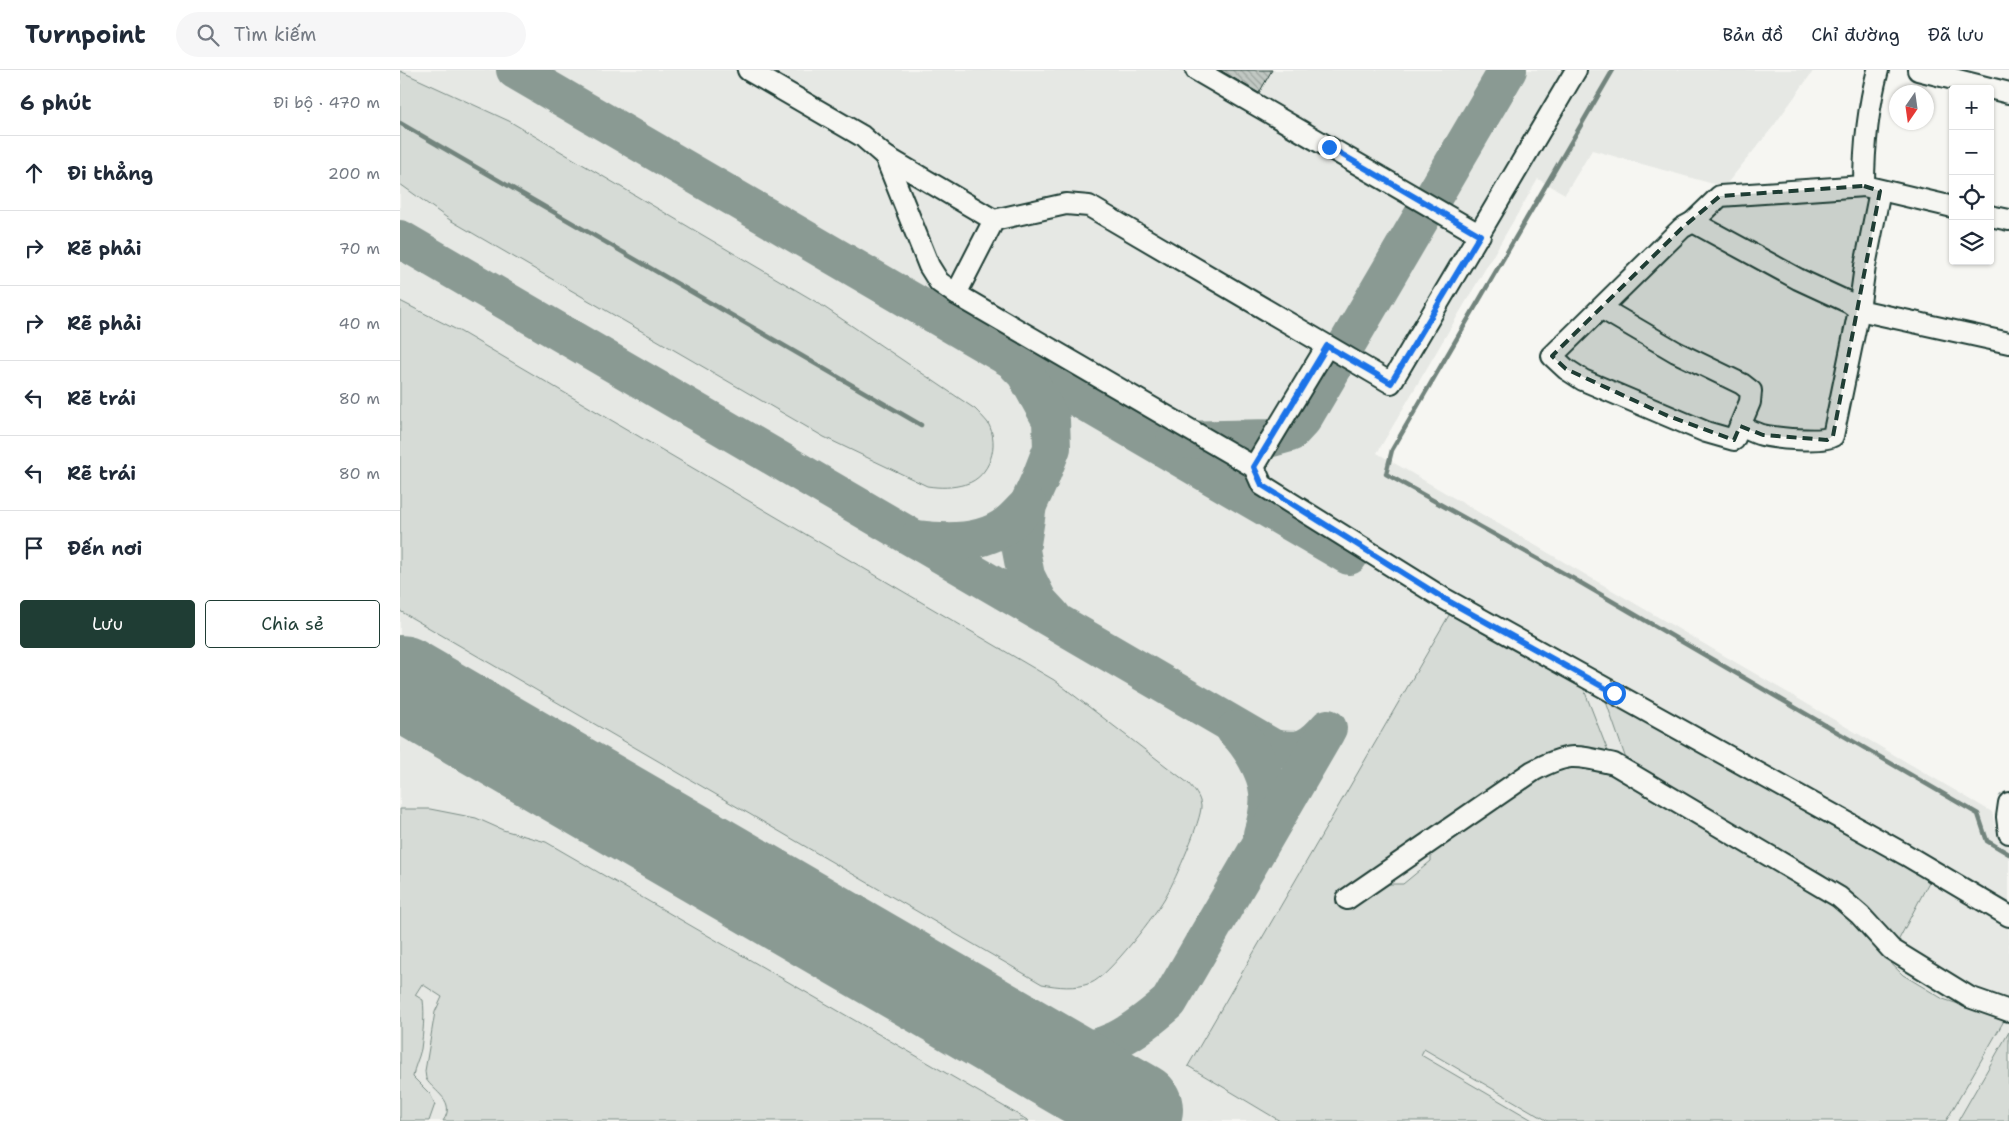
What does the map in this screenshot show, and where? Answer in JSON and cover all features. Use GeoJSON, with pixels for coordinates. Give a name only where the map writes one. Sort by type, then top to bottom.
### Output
{"type":"FeatureCollection","features":[{"type":"Feature","properties":{"kind":"street"},"geometry":{"type":"LineString","coordinates":[[748,70],[862,136],[885,156],[994,220],[1066,204],[1089,206],[1391,383],[1576,70]]}},
{"type":"Feature","properties":{"kind":"street"},"geometry":{"type":"LineString","coordinates":[[1196,70],[1480,235]]}},
{"type":"Feature","properties":{"kind":"street"},"geometry":{"type":"LineString","coordinates":[[1740,426],[1763,435],[1828,440],[1833,436],[1859,310],[1865,266],[1872,189],[1864,150],[1872,93],[1878,70]]}},
{"type":"Feature","properties":{"kind":"street"},"geometry":{"type":"LineString","coordinates":[[1918,70],[2009,94]]}},
{"type":"Feature","properties":{"kind":"street"},"geometry":{"type":"LineString","coordinates":[[885,156],[929,266],[939,282],[956,294],[1254,467],[1262,485],[1443,598],[1906,855],[2009,916]]}},
{"type":"Feature","properties":{"kind":"street"},"geometry":{"type":"LineString","coordinates":[[1601,308],[1676,352],[1742,384],[1752,391],[1750,402],[1734,440],[1706,432],[1583,380],[1566,369],[1552,356],[1682,228],[1693,222],[1720,196],[1872,189],[1949,206]]}},
{"type":"Feature","properties":{"kind":"street"},"geometry":{"type":"LineString","coordinates":[[1994,217],[2009,220]]}},
{"type":"Feature","properties":{"kind":"street"},"geometry":{"type":"LineString","coordinates":[[956,294],[994,220]]}},
{"type":"Feature","properties":{"kind":"street"},"geometry":{"type":"LineString","coordinates":[[1693,222],[1798,279],[1850,303],[1859,310],[2009,343]]}},
{"type":"Feature","properties":{"kind":"street"},"geometry":{"type":"LineString","coordinates":[[1254,467],[1327,346]]}},
{"type":"Feature","properties":{"kind":"street"},"geometry":{"type":"LineString","coordinates":[[1347,899],[1533,772],[1557,759],[1579,756],[1614,764],[1799,872],[1839,897],[1860,915],[1891,949],[1969,997],[2009,1011]]}},
{"type":"Feature","properties":{"kind":"street"},"geometry":{"type":"LineString","coordinates":[[2009,803],[2007,817],[2009,833]]}},
{"type":"Feature","properties":{"kind":"highlighted area"},"geometry":{"type":"Polygon","coordinates":[[[1864,186],[1880,191],[1833,436],[1827,440],[1763,435],[1740,426],[1734,440],[1668,416],[1566,369],[1552,356],[1682,228],[1720,196],[1864,186]]]}},
{"type":"Feature","properties":{"kind":"shaded area"},"geometry":{"type":"Polygon","coordinates":[[[400,70],[1814,70],[1772,128],[1724,187],[1592,150],[1565,194],[1538,179],[1377,453],[1992,812],[1998,839],[2009,845],[2009,1121],[400,1121],[400,70]]]}},
{"type":"Feature","properties":{"kind":"shaded area"},"geometry":{"type":"Polygon","coordinates":[[[400,71],[509,121],[818,303],[975,409],[988,423],[993,440],[993,450],[987,467],[974,480],[966,484],[946,487],[927,486],[824,437],[450,220],[400,184],[400,71]]]}},
{"type":"Feature","properties":{"kind":"shaded area"},"geometry":{"type":"Polygon","coordinates":[[[400,301],[461,332],[1054,680],[1188,783],[1198,796],[1201,806],[1193,836],[1162,903],[1109,969],[1091,983],[1079,986],[1066,987],[1042,984],[400,611],[400,301]]]}},
{"type":"Feature","properties":{"kind":"shaded area"},"geometry":{"type":"Polygon","coordinates":[[[1452,610],[1581,682],[1609,754],[1571,750],[1338,898],[1344,908],[1381,884],[1403,884],[1431,861],[1431,849],[1559,765],[1609,769],[1832,900],[1869,942],[1903,975],[1943,999],[2005,1019],[1946,1121],[1548,1121],[1424,1049],[1421,1055],[1534,1121],[1280,1121],[1188,1066],[1452,610]]]}},
{"type":"Feature","properties":{"kind":"shaded area"},"geometry":{"type":"Polygon","coordinates":[[[1603,693],[1930,880],[1897,943],[1859,902],[1823,874],[1627,762],[1603,693]]]}},
{"type":"Feature","properties":{"kind":"shaded area"},"geometry":{"type":"Polygon","coordinates":[[[400,809],[430,809],[476,818],[503,830],[546,842],[1029,1121],[443,1121],[447,1114],[446,1102],[426,1079],[425,1071],[435,1012],[442,997],[422,984],[415,995],[423,1000],[424,1018],[421,1049],[413,1077],[430,1094],[435,1104],[429,1121],[400,1121],[400,809]]]}},
{"type":"Feature","properties":{"kind":"shaded area"},"geometry":{"type":"Polygon","coordinates":[[[2009,1032],[2009,1121],[1958,1121],[2009,1032]]]}},
{"type":"Feature","properties":{"kind":"building"},"geometry":{"type":"Polygon","coordinates":[[[1220,70],[1272,70],[1259,93],[1220,70]]]}},
{"type":"Feature","properties":{"kind":"waterway"},"geometry":{"type":"LineString","coordinates":[[1613,70],[1392,450],[1386,474],[1574,579],[1978,814],[1987,841],[2009,854]]}},
{"type":"Feature","properties":{"kind":"waterway"},"geometry":{"type":"LineString","coordinates":[[400,123],[921,425]]}},
{"type":"Feature","properties":{"kind":"taxiway"},"geometry":{"type":"LineString","coordinates":[[515,70],[1349,556]]}},
{"type":"Feature","properties":{"kind":"taxiway"},"geometry":{"type":"LineString","coordinates":[[1175,440],[1272,438],[1290,433],[1303,419],[1508,70]]}},
{"type":"Feature","properties":{"kind":"taxiway"},"geometry":{"type":"LineString","coordinates":[[400,239],[1273,748],[1290,750],[1304,748],[1316,741],[1328,728]]}},
{"type":"Feature","properties":{"kind":"taxiway"},"geometry":{"type":"LineString","coordinates":[[1017,365],[1025,373],[1051,420],[1052,448],[1028,505],[1021,550],[1026,576],[1039,602],[1052,616]]}},
{"type":"Feature","properties":{"kind":"taxiway"},"geometry":{"type":"LineString","coordinates":[[917,539],[940,541],[976,539],[998,531],[1013,520],[1028,505]]}},
{"type":"Feature","properties":{"kind":"taxiway"},"geometry":{"type":"LineString","coordinates":[[1235,730],[1246,742],[1256,758],[1267,784],[1268,808],[1262,834]]}},
{"type":"Feature","properties":{"kind":"taxiway"},"geometry":{"type":"LineString","coordinates":[[1019,1042],[1053,1050],[1071,1051],[1088,1049],[1117,1040],[1143,1023],[1169,1002],[1326,732]]}},
{"type":"Feature","properties":{"kind":"runway"},"geometry":{"type":"LineString","coordinates":[[400,682],[1136,1109]]}},
{"type":"Feature","properties":{"kind":"route"},"geometry":{"type":"LineString","coordinates":[[1329,147],[1480,235],[1391,383],[1327,346],[1254,467],[1262,485],[1443,598],[1614,693]]}}]}
